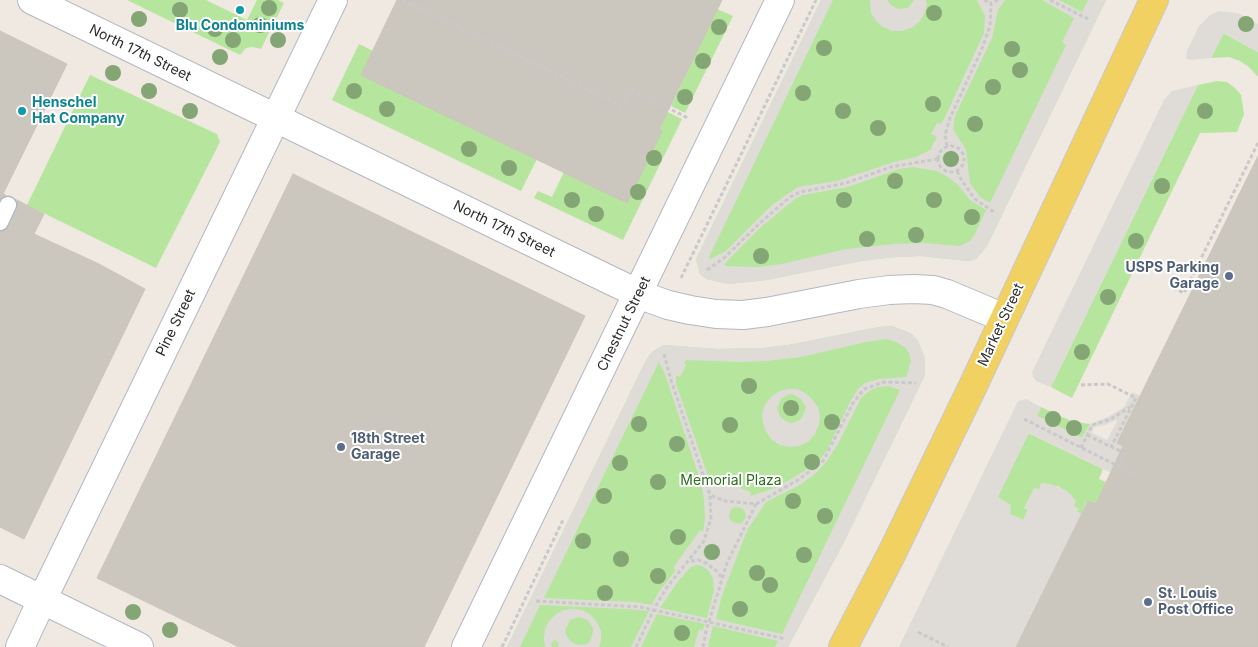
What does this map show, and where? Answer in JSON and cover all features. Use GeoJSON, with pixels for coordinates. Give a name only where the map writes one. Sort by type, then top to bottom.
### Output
{"type":"FeatureCollection","features":[{"type":"Feature","properties":{"kind":"main road","name":"Market Street"},"geometry":{"type":"LineString","coordinates":[[843,647],[903,528],[1004,318],[1154,0]]}},
{"type":"Feature","properties":{"kind":"street","name":"North 17th Street"},"geometry":{"type":"LineString","coordinates":[[32,0],[639,294],[668,304],[716,314],[743,315],[889,290],[933,290],[955,296],[1004,318]]}},
{"type":"Feature","properties":{"kind":"street","name":"Pine Street"},"geometry":{"type":"LineString","coordinates":[[20,647],[333,0]]}},
{"type":"Feature","properties":{"kind":"street","name":"Chestnut Street"},"geometry":{"type":"LineString","coordinates":[[466,647],[639,294],[780,0]]}},
{"type":"Feature","properties":{"kind":"street"},"geometry":{"type":"LineString","coordinates":[[0,579],[139,647]]}},
{"type":"Feature","properties":{"kind":"lane"},"geometry":{"type":"LineString","coordinates":[[0,222],[8,205]]}},
{"type":"Feature","properties":{"kind":"path"},"geometry":{"type":"LineString","coordinates":[[402,0],[622,106]]}},
{"type":"Feature","properties":{"kind":"path"},"geometry":{"type":"LineString","coordinates":[[695,249],[816,0]]}},
{"type":"Feature","properties":{"kind":"path"},"geometry":{"type":"LineString","coordinates":[[984,0],[991,3],[999,0]]}},
{"type":"Feature","properties":{"kind":"path"},"geometry":{"type":"LineString","coordinates":[[1050,0],[1088,19]]}},
{"type":"Feature","properties":{"kind":"path"},"geometry":{"type":"LineString","coordinates":[[947,146],[945,135],[950,118],[981,51],[990,26],[991,3]]}},
{"type":"Feature","properties":{"kind":"path"},"geometry":{"type":"LineString","coordinates":[[620,111],[630,89],[688,118]]}},
{"type":"Feature","properties":{"kind":"path"},"geometry":{"type":"LineString","coordinates":[[1173,288],[1184,293],[1258,143]]}},
{"type":"Feature","properties":{"kind":"path"},"geometry":{"type":"LineString","coordinates":[[951,145],[959,148],[964,156],[963,164],[957,171],[944,171],[938,164],[937,159],[940,151],[947,146],[951,145]]}},
{"type":"Feature","properties":{"kind":"path"},"geometry":{"type":"LineString","coordinates":[[707,270],[724,258],[781,203],[795,194],[846,183],[906,164],[937,159]]}},
{"type":"Feature","properties":{"kind":"path"},"geometry":{"type":"LineString","coordinates":[[957,171],[975,198],[994,212]]}},
{"type":"Feature","properties":{"kind":"path"},"geometry":{"type":"LineString","coordinates":[[636,647],[667,587],[690,561],[704,541],[711,518],[710,495],[664,354]]}},
{"type":"Feature","properties":{"kind":"path"},"geometry":{"type":"LineString","coordinates":[[703,647],[722,579],[735,545],[756,504],[798,480],[823,461],[853,403],[864,389],[884,382],[916,383]]}},
{"type":"Feature","properties":{"kind":"path"},"geometry":{"type":"LineString","coordinates":[[1081,385],[1108,384],[1136,398],[1112,447]]}},
{"type":"Feature","properties":{"kind":"path"},"geometry":{"type":"LineString","coordinates":[[1081,448],[1092,426],[1111,419],[1131,407]]}},
{"type":"Feature","properties":{"kind":"path"},"geometry":{"type":"LineString","coordinates":[[1024,420],[1136,475]]}},
{"type":"Feature","properties":{"kind":"path"},"geometry":{"type":"LineString","coordinates":[[1087,435],[1124,453],[1118,466]]}},
{"type":"Feature","properties":{"kind":"path"},"geometry":{"type":"LineString","coordinates":[[710,495],[725,501],[756,504]]}},
{"type":"Feature","properties":{"kind":"path"},"geometry":{"type":"LineString","coordinates":[[690,561],[698,560],[706,563],[718,572],[722,579]]}},
{"type":"Feature","properties":{"kind":"path"},"geometry":{"type":"LineString","coordinates":[[536,602],[625,605],[654,609],[786,639]]}},
{"type":"Feature","properties":{"kind":"path"},"geometry":{"type":"LineString","coordinates":[[918,632],[948,647]]}},
{"type":"Feature","properties":{"kind":"green space"},"geometry":{"type":"Polygon","coordinates":[[[127,0],[206,0],[247,20],[257,0],[278,0],[284,3],[261,49],[246,48],[240,55],[127,0]]]}},
{"type":"Feature","properties":{"kind":"green space"},"geometry":{"type":"Polygon","coordinates":[[[821,0],[1106,0],[987,246],[976,259],[968,261],[920,256],[896,257],[861,261],[767,280],[729,284],[706,279],[700,274],[696,259],[821,0]]]}},
{"type":"Feature","properties":{"kind":"green space"},"geometry":{"type":"Polygon","coordinates":[[[717,9],[733,16],[685,113],[671,106],[717,9]]]}},
{"type":"Feature","properties":{"kind":"green space"},"geometry":{"type":"Polygon","coordinates":[[[1223,33],[1258,52],[1258,77],[1240,61],[1229,57],[1211,58],[1223,33]]]}},
{"type":"Feature","properties":{"kind":"green space"},"geometry":{"type":"Polygon","coordinates":[[[359,44],[373,51],[537,159],[521,191],[332,100],[359,44]]]}},
{"type":"Feature","properties":{"kind":"green space"},"geometry":{"type":"Polygon","coordinates":[[[90,75],[217,134],[220,142],[156,268],[27,205],[90,75]]]}},
{"type":"Feature","properties":{"kind":"green space"},"geometry":{"type":"Polygon","coordinates":[[[1217,81],[1227,82],[1241,95],[1244,114],[1237,132],[1200,133],[1072,398],[1051,387],[1198,85],[1217,81]]]}},
{"type":"Feature","properties":{"kind":"green space"},"geometry":{"type":"Polygon","coordinates":[[[631,94],[682,119],[623,240],[534,198],[538,191],[552,197],[564,172],[623,112],[631,94]]]}},
{"type":"Feature","properties":{"kind":"green space","name":"Memorial Plaza"},"geometry":{"type":"Polygon","coordinates":[[[892,326],[912,334],[918,341],[925,358],[925,375],[844,542],[788,647],[507,647],[651,353],[665,345],[718,349],[763,348],[892,326]]]}},
{"type":"Feature","properties":{"kind":"green space"},"geometry":{"type":"Polygon","coordinates":[[[1041,407],[1071,421],[1090,424],[1082,438],[1037,416],[1041,407]]]}},
{"type":"Feature","properties":{"kind":"green space"},"geometry":{"type":"Polygon","coordinates":[[[1028,433],[1103,469],[1099,479],[1106,482],[1096,504],[1087,501],[1081,514],[1077,512],[1074,506],[1072,496],[1058,486],[1039,489],[1024,508],[1028,510],[1023,520],[1010,514],[997,497],[1028,433]]]}},
{"type":"Feature","properties":{"kind":"shaded area"},"geometry":{"type":"Polygon","coordinates":[[[821,0],[833,0],[709,257],[710,259],[726,251],[772,205],[798,187],[837,181],[894,162],[916,157],[930,150],[937,137],[931,134],[937,123],[941,124],[946,115],[984,33],[985,16],[977,0],[1005,0],[998,10],[992,38],[955,116],[953,129],[966,150],[970,183],[980,197],[990,203],[1066,45],[1062,42],[1074,18],[1042,0],[1059,0],[1082,12],[1088,0],[1106,0],[987,246],[976,259],[968,261],[920,256],[896,257],[861,261],[767,280],[729,284],[706,279],[700,274],[696,259],[821,0]],[[951,150],[944,154],[942,158],[944,163],[952,166],[959,159],[957,154],[951,150]],[[912,167],[899,169],[848,187],[803,195],[795,199],[761,227],[724,266],[757,267],[781,264],[847,249],[894,244],[923,243],[960,246],[970,241],[986,210],[970,200],[958,185],[948,177],[937,171],[912,167]]]}},
{"type":"Feature","properties":{"kind":"shaded area"},"geometry":{"type":"Polygon","coordinates":[[[870,0],[887,0],[898,9],[908,8],[914,0],[926,0],[927,5],[919,22],[911,28],[902,31],[892,31],[876,21],[871,13],[870,0]]]}},
{"type":"Feature","properties":{"kind":"shaded area"},"geometry":{"type":"Polygon","coordinates":[[[1219,11],[1238,13],[1258,24],[1258,52],[1224,33],[1211,58],[1186,59],[1187,51],[1199,26],[1210,15],[1219,11]]]}},
{"type":"Feature","properties":{"kind":"shaded area"},"geometry":{"type":"Polygon","coordinates":[[[1198,85],[1051,387],[1036,381],[1032,372],[1164,100],[1172,91],[1198,85]]]}},
{"type":"Feature","properties":{"kind":"shaded area"},"geometry":{"type":"Polygon","coordinates":[[[892,326],[912,334],[918,341],[925,358],[925,375],[844,542],[788,647],[775,647],[778,641],[713,626],[708,647],[694,647],[699,629],[702,631],[705,624],[657,614],[641,647],[631,647],[649,611],[540,605],[520,647],[507,647],[651,353],[665,345],[718,349],[763,348],[788,345],[892,326]],[[886,339],[801,357],[768,361],[686,360],[684,363],[686,365],[680,377],[676,375],[676,384],[708,476],[713,481],[715,478],[751,492],[750,496],[772,489],[818,462],[827,450],[858,389],[865,383],[879,379],[906,377],[911,362],[905,347],[886,339]],[[659,362],[544,598],[634,602],[652,605],[658,593],[676,570],[673,568],[700,530],[703,532],[705,518],[701,483],[665,374],[659,362]],[[889,386],[878,387],[869,391],[861,398],[838,444],[827,461],[816,473],[800,485],[766,502],[748,529],[722,595],[716,619],[782,634],[900,390],[889,386]],[[734,507],[730,511],[729,517],[732,522],[740,524],[746,518],[742,508],[734,507]],[[713,543],[705,546],[704,556],[708,560],[716,559],[720,554],[719,549],[713,543]],[[696,565],[691,567],[679,580],[660,608],[707,618],[714,590],[713,578],[708,570],[696,565]]]}},
{"type":"Feature","properties":{"kind":"shaded area"},"geometry":{"type":"Polygon","coordinates":[[[787,389],[797,389],[812,399],[818,407],[819,425],[815,434],[808,442],[790,447],[780,445],[772,440],[766,432],[762,414],[765,405],[778,392],[787,389]],[[789,394],[781,399],[777,408],[780,417],[792,423],[800,420],[806,407],[801,399],[789,394]]]}},
{"type":"Feature","properties":{"kind":"shaded area"},"geometry":{"type":"Polygon","coordinates":[[[1132,392],[1141,396],[1145,457],[1132,483],[1029,433],[998,497],[1011,505],[1010,514],[1023,520],[1028,510],[1024,508],[1034,488],[1039,489],[1041,483],[1050,484],[1066,490],[1076,501],[1074,506],[1079,509],[1077,512],[1081,514],[1016,647],[899,647],[1018,401],[1026,399],[1041,407],[1037,416],[1082,438],[1090,424],[1108,417],[1124,407],[1132,392]],[[1117,421],[1094,427],[1092,433],[1107,440],[1117,421]]]}},
{"type":"Feature","properties":{"kind":"shaded area"},"geometry":{"type":"Polygon","coordinates":[[[564,610],[582,610],[591,615],[601,631],[599,647],[558,647],[559,643],[555,640],[551,643],[552,647],[545,647],[545,629],[549,621],[556,614],[564,610]],[[579,617],[570,620],[565,633],[570,641],[578,645],[587,644],[590,641],[593,628],[588,620],[579,617]]]}},
{"type":"Feature","properties":{"kind":"building"},"geometry":{"type":"Polygon","coordinates":[[[397,0],[722,0],[659,129],[662,131],[627,203],[361,75],[397,0]]]}},
{"type":"Feature","properties":{"kind":"building","name":"Henschel Hat Company"},"geometry":{"type":"Polygon","coordinates":[[[0,31],[67,64],[3,194],[6,195],[0,199],[0,31]]]}},
{"type":"Feature","properties":{"kind":"building"},"geometry":{"type":"Polygon","coordinates":[[[1258,156],[1258,647],[1016,647],[1088,501],[1096,504],[1123,446],[1117,443],[1258,156]]]}},
{"type":"Feature","properties":{"kind":"building","name":"18th Street Garage"},"geometry":{"type":"Polygon","coordinates":[[[293,174],[585,316],[424,647],[239,647],[97,578],[293,174]]]}},
{"type":"Feature","properties":{"kind":"building"},"geometry":{"type":"Polygon","coordinates":[[[17,200],[44,214],[34,234],[99,264],[145,289],[24,539],[0,527],[0,232],[9,226],[17,209],[17,200]]]}},
{"type":"Feature","properties":{"kind":"place","name":"Blu Condominiums"},"geometry":{"type":"Point","coordinates":[240,10]}},
{"type":"Feature","properties":{"kind":"place","name":"Henschel Hat Company"},"geometry":{"type":"Point","coordinates":[22,111]}},
{"type":"Feature","properties":{"kind":"place","name":"USPS Parking Garage"},"geometry":{"type":"Point","coordinates":[1229,276]}},
{"type":"Feature","properties":{"kind":"place","name":"18th Street Garage"},"geometry":{"type":"Point","coordinates":[341,447]}},
{"type":"Feature","properties":{"kind":"place","name":"St. Louis Post Office"},"geometry":{"type":"Point","coordinates":[1148,602]}}]}
